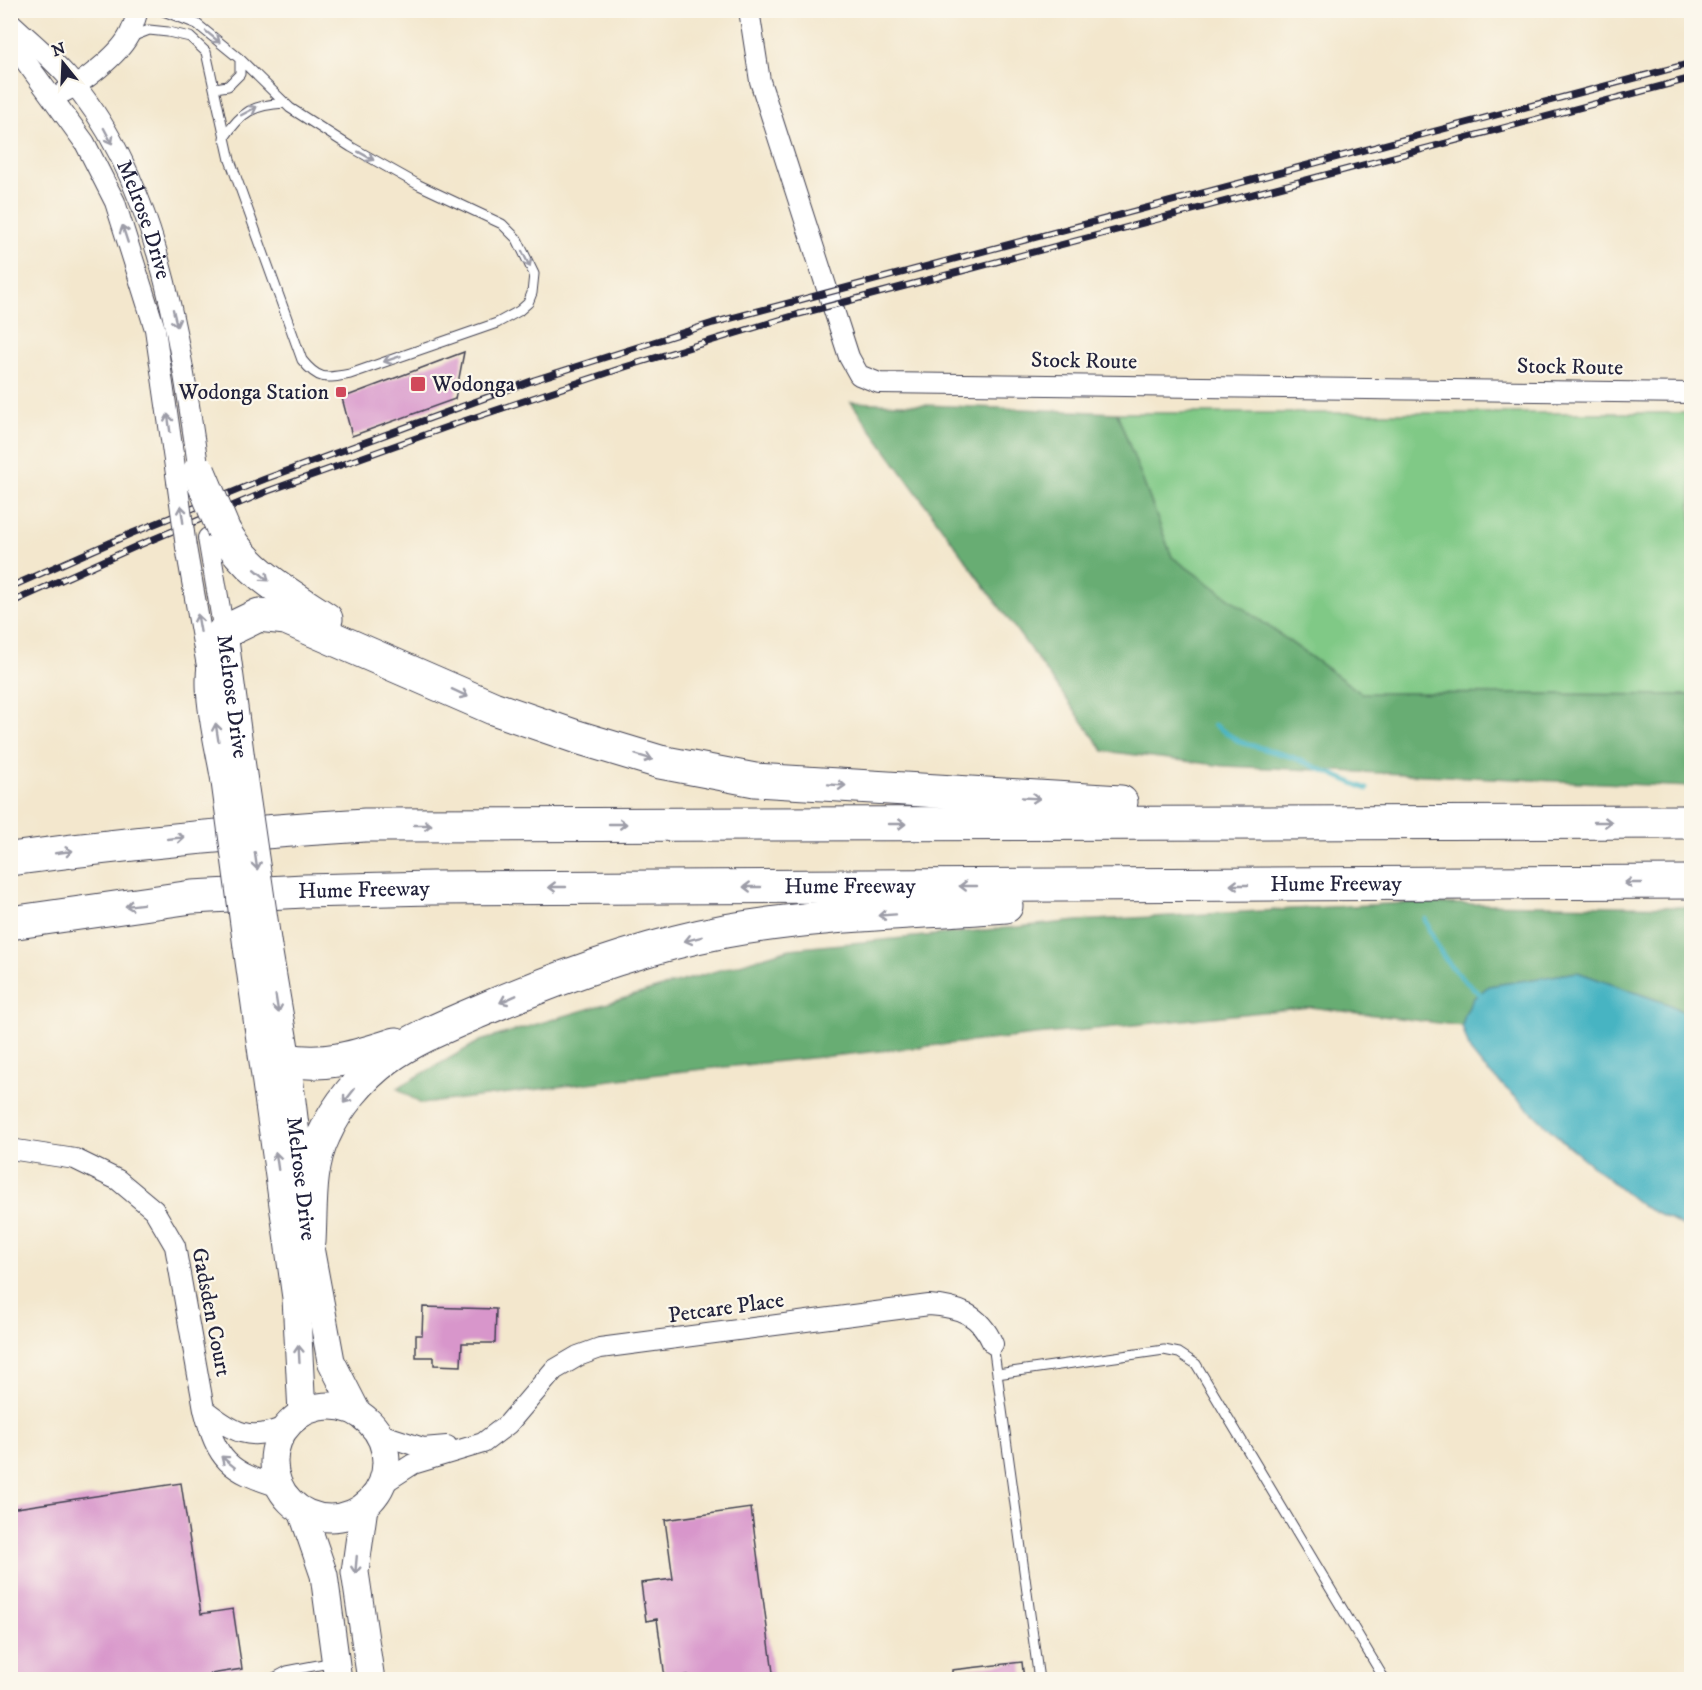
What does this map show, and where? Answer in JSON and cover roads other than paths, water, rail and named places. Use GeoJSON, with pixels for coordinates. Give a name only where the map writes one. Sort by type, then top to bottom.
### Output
{"type":"FeatureCollection","features":[{"type":"Feature","properties":{"kind":"highway"},"geometry":{"type":"LineString","coordinates":[[188,476],[216,534],[244,560],[274,585],[407,669]]}},
{"type":"Feature","properties":{"kind":"highway"},"geometry":{"type":"LineString","coordinates":[[224,632],[254,617],[280,616],[494,708],[577,737],[660,762],[755,780],[984,796],[1544,822]]}},
{"type":"Feature","properties":{"kind":"highway"},"geometry":{"type":"LineString","coordinates":[[10,859],[117,844],[230,833],[365,825],[1692,822]]}},
{"type":"Feature","properties":{"kind":"highway","name":"Hume Freeway"},"geometry":{"type":"LineString","coordinates":[[10,923],[192,897],[304,891],[444,888],[1692,882]]}},
{"type":"Feature","properties":{"kind":"highway"},"geometry":{"type":"LineString","coordinates":[[309,1242],[312,1176],[323,1137],[332,1120],[357,1085],[386,1059],[427,1035],[549,981],[642,951],[726,931],[824,919],[1058,902],[1110,886]]}},
{"type":"Feature","properties":{"kind":"highway"},"geometry":{"type":"LineString","coordinates":[[287,1060],[311,1064],[347,1059],[427,1035]]}},
{"type":"Feature","properties":{"kind":"main road"},"geometry":{"type":"LineString","coordinates":[[209,681],[212,655],[224,632]]}},
{"type":"Feature","properties":{"kind":"main road","name":"Melrose Drive"},"geometry":{"type":"LineString","coordinates":[[224,632],[235,782],[257,947],[258,1024],[296,1298],[294,1419]]}},
{"type":"Feature","properties":{"kind":"main road","name":"Melrose Drive"},"geometry":{"type":"LineString","coordinates":[[209,681],[235,782]]}},
{"type":"Feature","properties":{"kind":"main road","name":"Melrose Drive"},"geometry":{"type":"LineString","coordinates":[[257,947],[287,1060],[309,1242],[331,1361],[357,1412]]}},
{"type":"Feature","properties":{"kind":"main road"},"geometry":{"type":"LineString","coordinates":[[258,1024],[271,1048],[287,1060]]}},
{"type":"Feature","properties":{"kind":"main road"},"geometry":{"type":"LineString","coordinates":[[320,1406],[339,1406],[357,1412],[370,1421],[380,1434],[387,1459],[382,1484],[364,1507],[350,1515],[334,1518],[302,1511],[289,1501],[274,1472],[274,1455],[278,1440],[294,1419],[320,1406]]}},
{"type":"Feature","properties":{"kind":"main road"},"geometry":{"type":"LineString","coordinates":[[364,1507],[355,1572],[371,1680]]}},
{"type":"Feature","properties":{"kind":"main road"},"geometry":{"type":"LineString","coordinates":[[302,1511],[324,1575],[337,1671]]}},
{"type":"Feature","properties":{"kind":"street"},"geometry":{"type":"LineString","coordinates":[[54,96],[75,87],[128,38],[138,10]]}},
{"type":"Feature","properties":{"kind":"street","name":"Stock Route"},"geometry":{"type":"LineString","coordinates":[[748,10],[760,81],[849,357],[859,375],[879,383],[1692,393]]}},
{"type":"Feature","properties":{"kind":"street","name":"Melrose Drive"},"geometry":{"type":"LineString","coordinates":[[10,22],[67,76],[102,125],[129,177],[156,248],[181,346],[188,476],[186,547],[209,681]]}},
{"type":"Feature","properties":{"kind":"street","name":"Melrose Drive"},"geometry":{"type":"LineString","coordinates":[[10,40],[54,96],[85,143],[115,202],[143,288],[188,476]]}},
{"type":"Feature","properties":{"kind":"street","name":"Melrose Drive"},"geometry":{"type":"LineString","coordinates":[[216,534],[224,632]]}},
{"type":"Feature","properties":{"kind":"street","name":"Gadsden Court"},"geometry":{"type":"LineString","coordinates":[[10,1149],[75,1159],[118,1180],[154,1210],[175,1245],[204,1408],[210,1433],[220,1455],[227,1464],[261,1481],[280,1487]]}},
{"type":"Feature","properties":{"kind":"street","name":"Petcare Place"},"geometry":{"type":"LineString","coordinates":[[382,1484],[412,1464],[483,1443],[508,1425],[554,1370],[578,1356],[600,1348],[929,1305],[954,1307],[976,1317],[988,1331],[993,1344]]}},
{"type":"Feature","properties":{"kind":"street","name":"Gadsden Court"},"geometry":{"type":"LineString","coordinates":[[204,1408],[224,1424],[248,1435],[273,1432],[294,1419]]}},
{"type":"Feature","properties":{"kind":"street"},"geometry":{"type":"LineString","coordinates":[[380,1434],[423,1448],[483,1443]]}},
{"type":"Feature","properties":{"kind":"lane"},"geometry":{"type":"LineString","coordinates":[[128,38],[149,30],[190,37],[206,52],[224,138],[302,360],[314,374],[329,378],[350,374],[497,323],[519,311],[528,303],[532,293],[534,274],[517,239],[502,224],[419,185],[351,147],[285,103],[240,59],[197,24],[161,10]]}},
{"type":"Feature","properties":{"kind":"lane"},"geometry":{"type":"LineString","coordinates":[[215,88],[228,86],[240,74],[240,59]]}},
{"type":"Feature","properties":{"kind":"lane"},"geometry":{"type":"LineString","coordinates":[[224,138],[237,119],[250,109],[285,103]]}},
{"type":"Feature","properties":{"kind":"lane"},"geometry":{"type":"LineString","coordinates":[[993,1344],[1038,1680]]}},
{"type":"Feature","properties":{"kind":"lane"},"geometry":{"type":"LineString","coordinates":[[997,1374],[1164,1350],[1179,1353],[1196,1364],[1385,1680]]}},
{"type":"Feature","properties":{"kind":"lane"},"geometry":{"type":"LineString","coordinates":[[270,1680],[287,1671],[337,1671]]}},
{"type":"Feature","properties":{"kind":"water"},"geometry":{"type":"Polygon","coordinates":[[[1577,972],[1668,1004],[1691,1016],[1691,1230],[1642,1206],[1567,1145],[1484,1068],[1470,1051],[1462,1026],[1465,1014],[1474,998],[1489,986],[1577,972]]]}},
{"type":"Feature","properties":{"kind":"waterway"},"geometry":{"type":"LineString","coordinates":[[1214,725],[1240,742],[1292,757],[1367,789]]}},
{"type":"Feature","properties":{"kind":"waterway"},"geometry":{"type":"LineString","coordinates":[[1425,919],[1446,961],[1480,994]]}},
{"type":"Feature","properties":{"kind":"railway"},"geometry":{"type":"LineString","coordinates":[[10,587],[130,534],[265,479],[534,380],[713,323],[1692,63]]}},
{"type":"Feature","properties":{"kind":"railway"},"geometry":{"type":"LineString","coordinates":[[10,603],[268,491],[458,423],[625,367],[799,314],[1692,78]]}},
{"type":"Feature","properties":{"kind":"place","name":"Wodonga"},"geometry":{"type":"Point","coordinates":[418,384]}},
{"type":"Feature","properties":{"kind":"place","name":"Wodonga Station"},"geometry":{"type":"Point","coordinates":[341,392]}}]}
